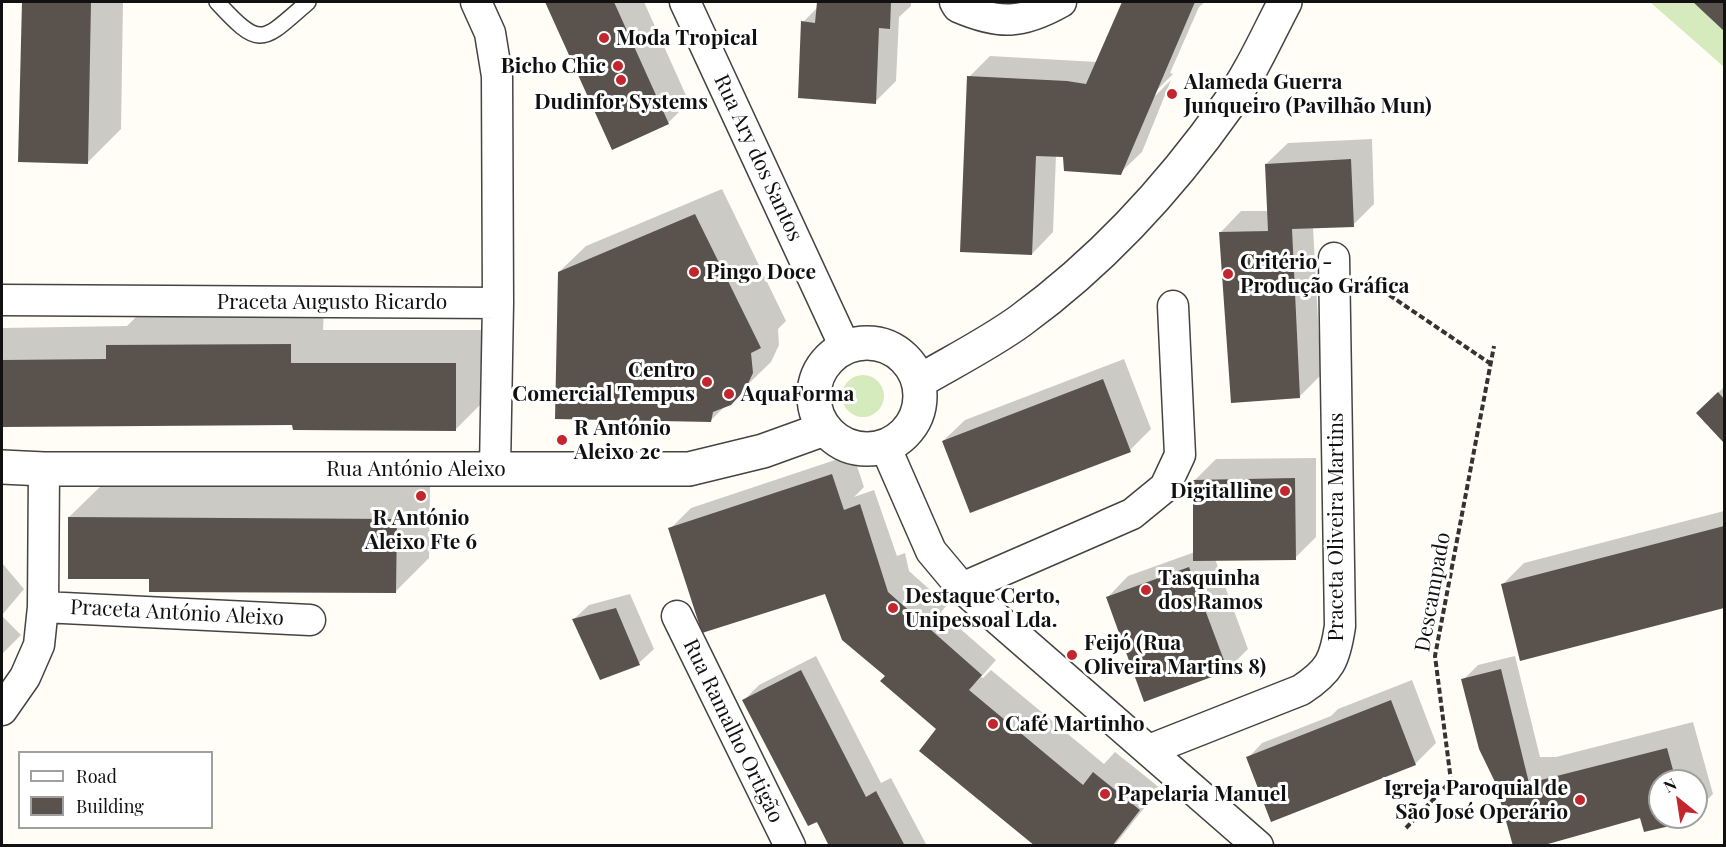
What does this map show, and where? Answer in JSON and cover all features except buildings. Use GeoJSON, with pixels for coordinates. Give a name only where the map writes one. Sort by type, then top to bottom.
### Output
{"type":"FeatureCollection","features":[{"type":"Feature","properties":{"kind":"street"},"geometry":{"type":"LineString","coordinates":[[476,2],[490,33],[497,76],[498,303],[495,468]]}},
{"type":"Feature","properties":{"kind":"street","name":"Rua Ary dos Santos"},"geometry":{"type":"LineString","coordinates":[[685,2],[845,347]]}},
{"type":"Feature","properties":{"kind":"street"},"geometry":{"type":"LineString","coordinates":[[955,2],[958,7],[981,17],[1006,20],[1035,16],[1061,2]]}},
{"type":"Feature","properties":{"kind":"street"},"geometry":{"type":"LineString","coordinates":[[918,382],[1019,322],[1102,254],[1175,175],[1228,105],[1285,2]]}},
{"type":"Feature","properties":{"kind":"street","name":"Praceta Oliveira Martins"},"geometry":{"type":"LineString","coordinates":[[1149,750],[1301,690],[1323,675],[1336,652],[1340,626],[1334,258]]}},
{"type":"Feature","properties":{"kind":"street","name":"Praceta Augusto Ricardo"},"geometry":{"type":"LineString","coordinates":[[2,300],[498,303]]}},
{"type":"Feature","properties":{"kind":"street"},"geometry":{"type":"LineString","coordinates":[[962,588],[1132,514],[1165,487],[1180,455],[1173,306]]}},
{"type":"Feature","properties":{"kind":"street"},"geometry":{"type":"LineString","coordinates":[[863,343],[882,345],[904,359],[918,382],[920,398],[917,413],[910,427],[899,439],[885,446],[863,449],[841,443],[824,429],[815,411],[813,392],[818,373],[830,357],[845,347],[863,343]]}},
{"type":"Feature","properties":{"kind":"street","name":"Rua António Aleixo"},"geometry":{"type":"LineString","coordinates":[[2,467],[44,469],[689,469],[763,451],[824,429]]}},
{"type":"Feature","properties":{"kind":"street"},"geometry":{"type":"LineString","coordinates":[[885,446],[931,551],[962,588],[1258,846]]}},
{"type":"Feature","properties":{"kind":"street"},"geometry":{"type":"LineString","coordinates":[[2,710],[25,677],[39,645],[43,607],[44,469]]}},
{"type":"Feature","properties":{"kind":"street","name":"Praceta António Aleixo"},"geometry":{"type":"LineString","coordinates":[[43,607],[310,620]]}},
{"type":"Feature","properties":{"kind":"street","name":"Rua Ramalho Ortigão"},"geometry":{"type":"LineString","coordinates":[[677,616],[790,846]]}},
{"type":"Feature","properties":{"kind":"lane"},"geometry":{"type":"LineString","coordinates":[[217,2],[242,29],[261,35],[275,31],[308,2]]}},
{"type":"Feature","properties":{"kind":"path"},"geometry":{"type":"LineString","coordinates":[[1334,258],[1491,364]]}},
{"type":"Feature","properties":{"kind":"path","name":"Descampado"},"geometry":{"type":"LineString","coordinates":[[1406,828],[1451,781],[1435,656],[1494,346]]}},
{"type":"Feature","properties":{"kind":"green space"},"geometry":{"type":"Polygon","coordinates":[[[1650,2],[1724,2],[1724,67],[1650,2]]]}},
{"type":"Feature","properties":{"kind":"green space"},"geometry":{"type":"Polygon","coordinates":[[[863,375],[878,381],[884,396],[878,411],[863,417],[848,411],[842,396],[848,381],[863,375]]]}},
{"type":"Feature","properties":{"kind":"place","name":"Moda Tropical"},"geometry":{"type":"Point","coordinates":[604,38]}},
{"type":"Feature","properties":{"kind":"place","name":"Bicho Chic"},"geometry":{"type":"Point","coordinates":[618,66]}},
{"type":"Feature","properties":{"kind":"place","name":"Dudinfor Systems"},"geometry":{"type":"Point","coordinates":[621,80]}},
{"type":"Feature","properties":{"kind":"place","name":"Alameda Guerra Junqueiro (Pavilhão Mun)"},"geometry":{"type":"Point","coordinates":[1172,94]}},
{"type":"Feature","properties":{"kind":"place","name":"Pingo Doce"},"geometry":{"type":"Point","coordinates":[694,272]}},
{"type":"Feature","properties":{"kind":"place","name":"Critério - Produção Gráfica"},"geometry":{"type":"Point","coordinates":[1228,274]}},
{"type":"Feature","properties":{"kind":"place","name":"Centro Comercial Tempus"},"geometry":{"type":"Point","coordinates":[707,382]}},
{"type":"Feature","properties":{"kind":"place","name":"AquaForma"},"geometry":{"type":"Point","coordinates":[729,394]}},
{"type":"Feature","properties":{"kind":"place","name":"R António Aleixo 2c"},"geometry":{"type":"Point","coordinates":[562,440]}},
{"type":"Feature","properties":{"kind":"place","name":"Digitalline"},"geometry":{"type":"Point","coordinates":[1285,491]}},
{"type":"Feature","properties":{"kind":"place","name":"R António Aleixo Fte 6"},"geometry":{"type":"Point","coordinates":[421,496]}},
{"type":"Feature","properties":{"kind":"place","name":"Tasquinha dos Ramos"},"geometry":{"type":"Point","coordinates":[1146,590]}},
{"type":"Feature","properties":{"kind":"place","name":"Destaque Certo, Unipessoal Lda."},"geometry":{"type":"Point","coordinates":[893,608]}},
{"type":"Feature","properties":{"kind":"place","name":"Feijó (Rua Oliveira Martins 8)"},"geometry":{"type":"Point","coordinates":[1072,655]}},
{"type":"Feature","properties":{"kind":"place","name":"Café Martinho"},"geometry":{"type":"Point","coordinates":[993,724]}},
{"type":"Feature","properties":{"kind":"place","name":"Papelaria Manuel"},"geometry":{"type":"Point","coordinates":[1105,794]}},
{"type":"Feature","properties":{"kind":"place","name":"Igreja Paroquial de São José Operário"},"geometry":{"type":"Point","coordinates":[1580,800]}}]}
